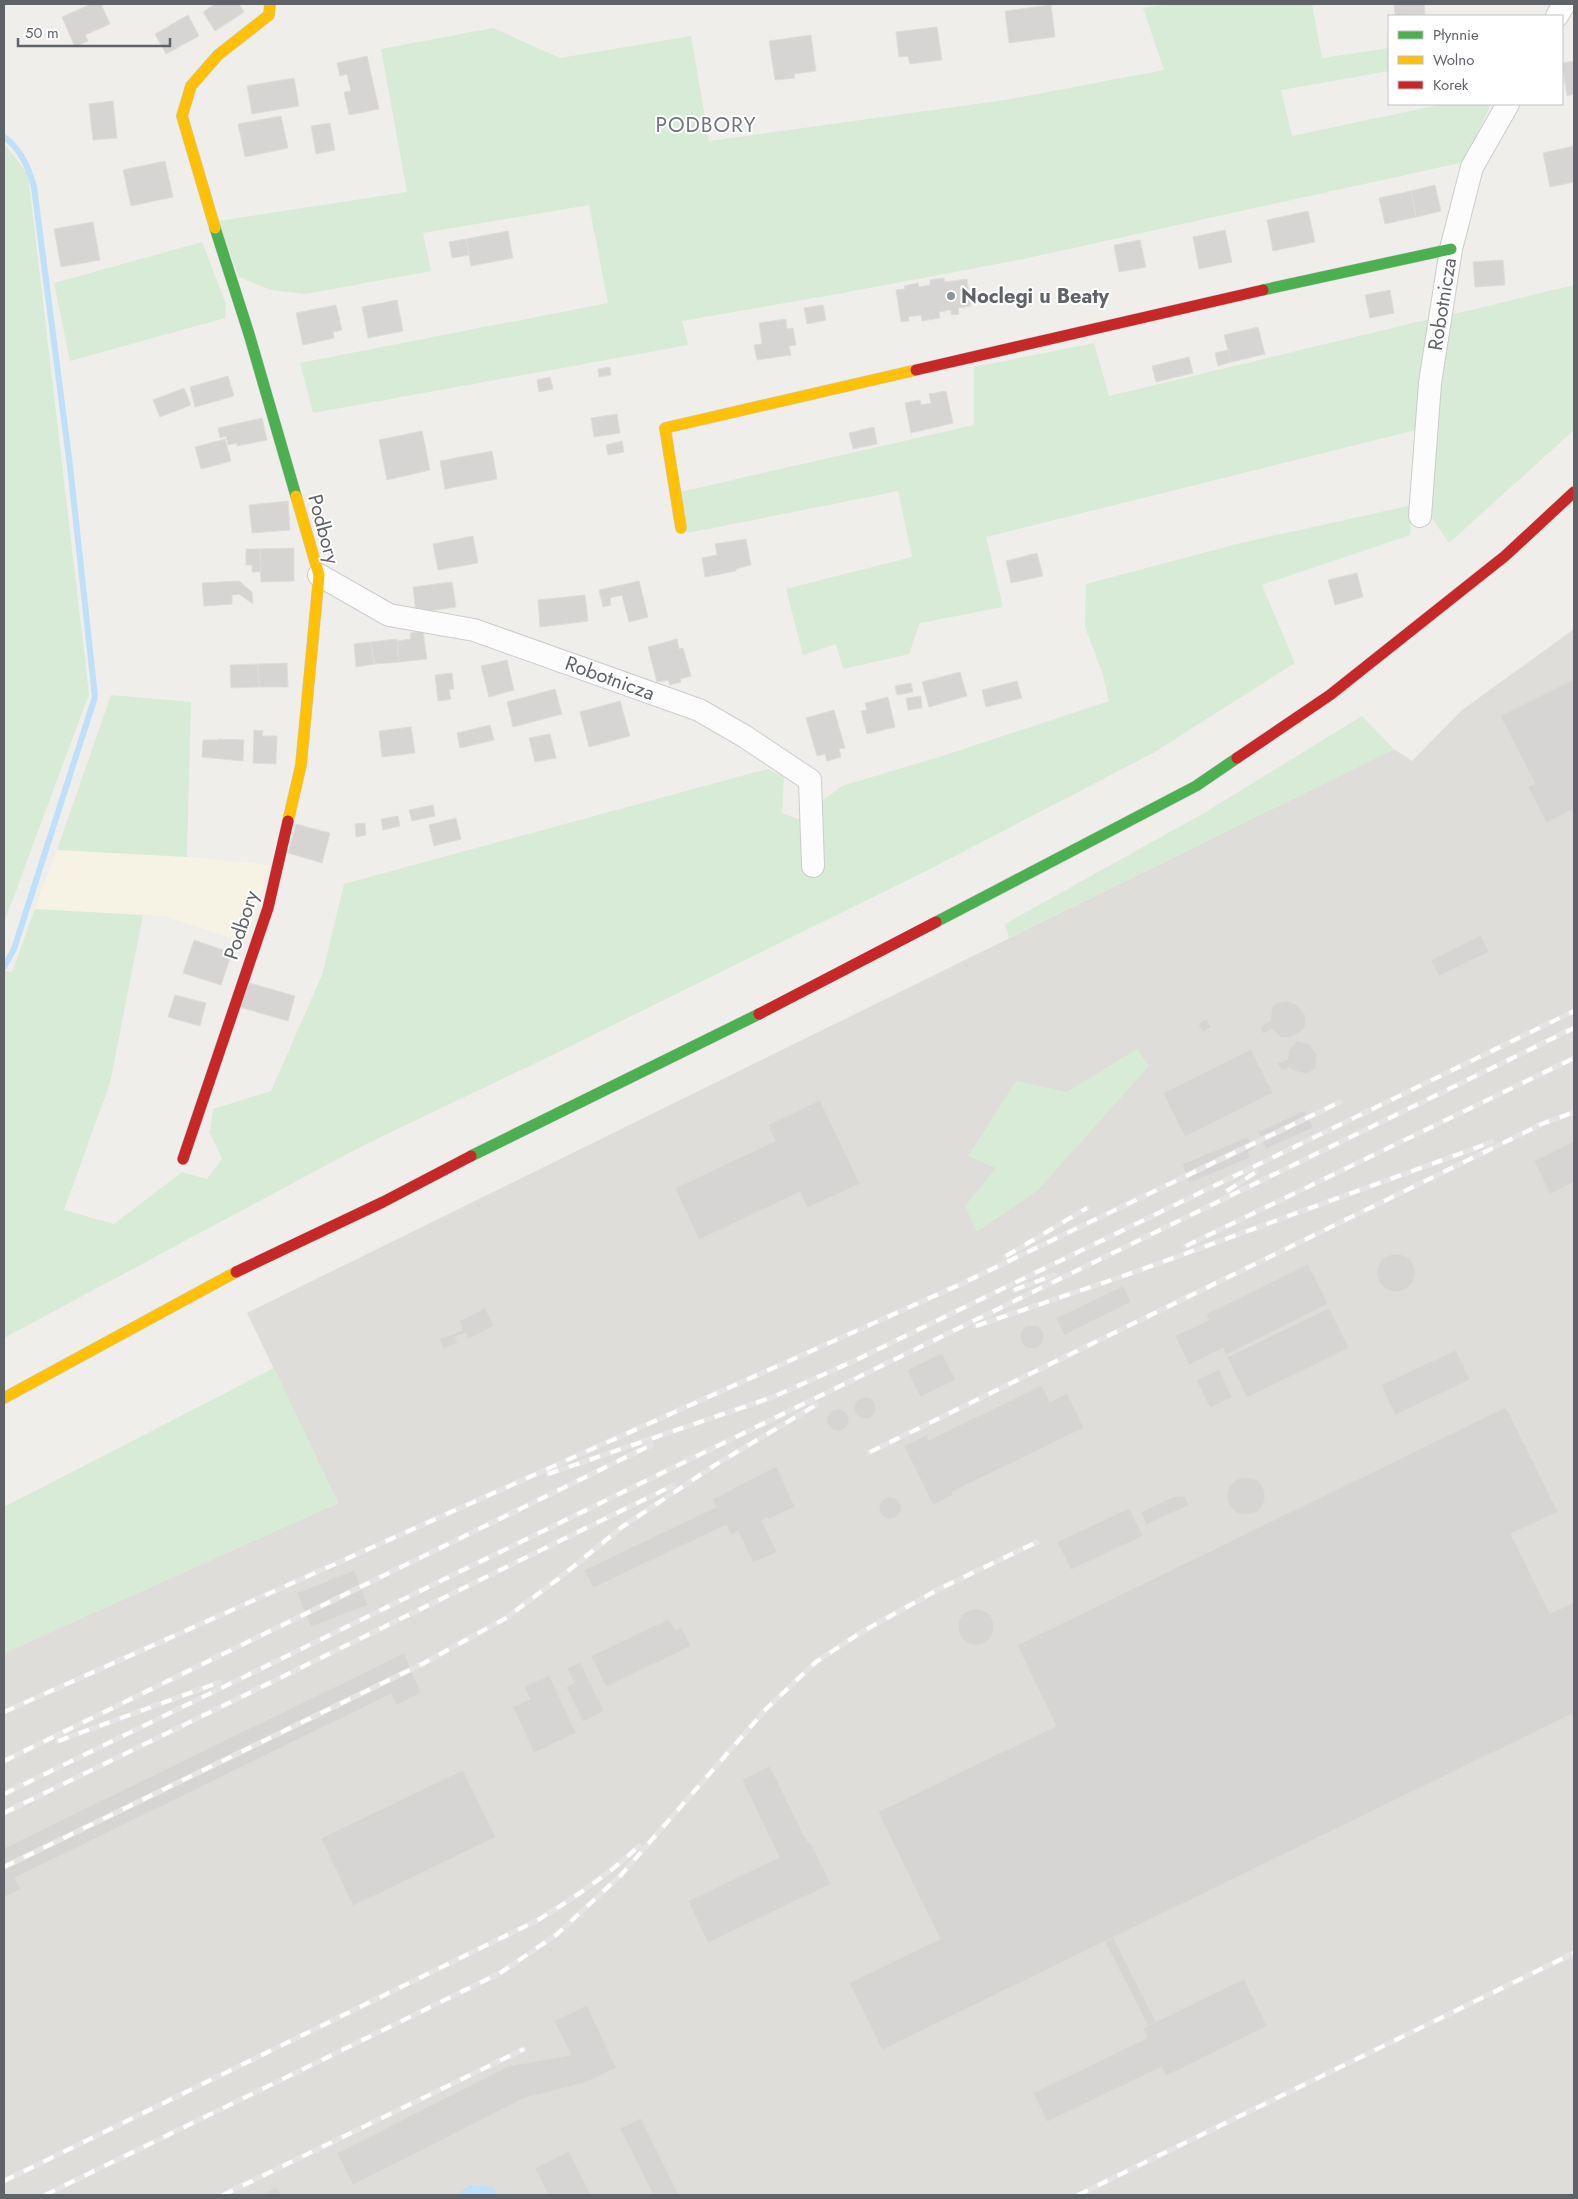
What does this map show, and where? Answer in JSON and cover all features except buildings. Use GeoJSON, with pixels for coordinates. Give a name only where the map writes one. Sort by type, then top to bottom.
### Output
{"type":"FeatureCollection","features":[{"type":"Feature","properties":{"kind":"street","name":"Podbory"},"geometry":{"type":"LineString","coordinates":[[183,1159],[270,899],[301,765],[319,575],[250,334],[194,160],[182,116],[191,86],[218,55],[269,15],[270,4]]}},
{"type":"Feature","properties":{"kind":"street"},"geometry":{"type":"LineString","coordinates":[[1558,15],[1564,4]]}},
{"type":"Feature","properties":{"kind":"street","name":"Robotnicza"},"geometry":{"type":"LineString","coordinates":[[1420,516],[1430,383],[1451,249],[1472,167],[1507,105]]}},
{"type":"Feature","properties":{"kind":"street"},"geometry":{"type":"LineString","coordinates":[[681,528],[665,428],[1171,312],[1297,280],[1451,249]]}},
{"type":"Feature","properties":{"kind":"street"},"geometry":{"type":"LineString","coordinates":[[4,1398],[256,1261],[383,1202],[526,1128],[729,1030],[1196,786],[1323,700],[1352,678],[1505,556],[1574,492]]}},
{"type":"Feature","properties":{"kind":"street","name":"Robotnicza"},"geometry":{"type":"LineString","coordinates":[[319,575],[389,615],[474,630],[699,710],[744,736],[810,780],[813,866]]}},
{"type":"Feature","properties":{"kind":"shaded area"},"geometry":{"type":"Polygon","coordinates":[[[1574,629],[1574,2195],[4,2195],[4,1653],[338,1503],[247,1313],[1394,749],[1412,761],[1462,710],[1574,629]]]}},
{"type":"Feature","properties":{"kind":"shaded area"},"geometry":{"type":"Polygon","coordinates":[[[57,850],[187,857],[270,865],[245,942],[164,916],[35,909],[57,850]]]}},
{"type":"Feature","properties":{"kind":"green space"},"geometry":{"type":"Polygon","coordinates":[[[1169,4],[1312,4],[1322,58],[1388,48],[1388,71],[1281,90],[1292,136],[1438,105],[1491,105],[1464,162],[1023,259],[682,321],[688,345],[313,413],[300,363],[608,303],[589,205],[423,233],[431,271],[305,294],[271,290],[239,277],[218,221],[407,192],[381,49],[493,28],[560,58],[691,36],[709,141],[1005,100],[1164,70],[1143,8],[1169,4]]]}},
{"type":"Feature","properties":{"kind":"green space"},"geometry":{"type":"Polygon","coordinates":[[[4,144],[28,174],[89,694],[4,923],[4,144]]]}},
{"type":"Feature","properties":{"kind":"green space"},"geometry":{"type":"Polygon","coordinates":[[[202,242],[226,304],[225,318],[70,361],[54,283],[202,242]]]}},
{"type":"Feature","properties":{"kind":"green space"},"geometry":{"type":"Polygon","coordinates":[[[1574,285],[1574,430],[1449,543],[1432,518],[1434,384],[1446,316],[1574,285]]]}},
{"type":"Feature","properties":{"kind":"green space"},"geometry":{"type":"Polygon","coordinates":[[[1434,318],[1420,429],[986,537],[1003,607],[920,623],[909,654],[843,669],[836,644],[803,655],[786,589],[912,557],[898,491],[687,533],[680,492],[974,425],[974,367],[1094,343],[1109,396],[1434,318]]]}},
{"type":"Feature","properties":{"kind":"green space"},"geometry":{"type":"Polygon","coordinates":[[[1412,505],[1410,535],[1262,585],[1295,663],[1153,753],[926,871],[544,1059],[362,1146],[4,1338],[4,971],[12,972],[35,909],[143,915],[110,1083],[64,1210],[114,1224],[182,1172],[207,1179],[222,1159],[210,1133],[213,1109],[271,1091],[322,975],[344,884],[767,769],[784,777],[782,813],[798,819],[842,786],[939,757],[1109,701],[1102,672],[1085,627],[1086,584],[1241,543],[1412,505]]]}},
{"type":"Feature","properties":{"kind":"green space"},"geometry":{"type":"Polygon","coordinates":[[[111,695],[191,702],[187,857],[57,850],[111,695]]]}},
{"type":"Feature","properties":{"kind":"green space"},"geometry":{"type":"Polygon","coordinates":[[[1362,716],[1394,749],[1009,938],[1005,924],[1204,813],[1362,716]]]}},
{"type":"Feature","properties":{"kind":"green space"},"geometry":{"type":"Polygon","coordinates":[[[1137,1049],[1149,1066],[1038,1190],[977,1232],[965,1206],[996,1168],[968,1156],[1016,1081],[1067,1092],[1137,1049]]]}},
{"type":"Feature","properties":{"kind":"green space"},"geometry":{"type":"Polygon","coordinates":[[[274,1368],[338,1503],[4,1653],[4,1507],[274,1368]]]}},
{"type":"Feature","properties":{"kind":"water"},"geometry":{"type":"Polygon","coordinates":[[[470,2185],[492,2187],[498,2195],[456,2195],[470,2185]]]}},
{"type":"Feature","properties":{"kind":"waterway"},"geometry":{"type":"LineString","coordinates":[[4,137],[15,147],[23,159],[34,187],[70,466],[95,697],[14,949],[4,967]]}},
{"type":"Feature","properties":{"kind":"railway"},"geometry":{"type":"LineString","coordinates":[[548,1474],[773,1397],[856,1360],[1574,1011]]}},
{"type":"Feature","properties":{"kind":"railway"},"geometry":{"type":"LineString","coordinates":[[4,1794],[1574,1028]]}},
{"type":"Feature","properties":{"kind":"railway"},"geometry":{"type":"LineString","coordinates":[[1186,1246],[1574,1058]]}},
{"type":"Feature","properties":{"kind":"railway"},"geometry":{"type":"LineString","coordinates":[[4,1712],[961,1284],[1340,1102]]}},
{"type":"Feature","properties":{"kind":"railway"},"geometry":{"type":"LineString","coordinates":[[1539,1125],[1574,1112]]}},
{"type":"Feature","properties":{"kind":"railway"},"geometry":{"type":"LineString","coordinates":[[870,1452],[1544,1123]]}},
{"type":"Feature","properties":{"kind":"railway"},"geometry":{"type":"LineString","coordinates":[[976,1326],[1132,1273],[1492,1142]]}},
{"type":"Feature","properties":{"kind":"railway"},"geometry":{"type":"LineString","coordinates":[[1227,1191],[1256,1172]]}},
{"type":"Feature","properties":{"kind":"railway"},"geometry":{"type":"LineString","coordinates":[[1006,1256],[1087,1208]]}},
{"type":"Feature","properties":{"kind":"railway"},"geometry":{"type":"LineString","coordinates":[[1014,1290],[1054,1275]]}},
{"type":"Feature","properties":{"kind":"railway"},"geometry":{"type":"LineString","coordinates":[[4,1867],[424,1663],[506,1618],[622,1527],[715,1465],[816,1405]]}},
{"type":"Feature","properties":{"kind":"railway"},"geometry":{"type":"LineString","coordinates":[[4,1761],[651,1445]]}},
{"type":"Feature","properties":{"kind":"railway"},"geometry":{"type":"LineString","coordinates":[[4,1813],[674,1485]]}},
{"type":"Feature","properties":{"kind":"railway"},"geometry":{"type":"LineString","coordinates":[[45,2195],[500,1973],[556,1935],[621,1875],[767,1708],[816,1662],[860,1633],[939,1589],[1037,1542]]}},
{"type":"Feature","properties":{"kind":"railway"},"geometry":{"type":"LineString","coordinates":[[58,1741],[220,1682]]}},
{"type":"Feature","properties":{"kind":"railway"},"geometry":{"type":"LineString","coordinates":[[4,2181],[538,1920],[590,1886],[639,1846]]}},
{"type":"Feature","properties":{"kind":"railway"},"geometry":{"type":"LineString","coordinates":[[1078,2195],[1574,1953]]}},
{"type":"Feature","properties":{"kind":"railway"},"geometry":{"type":"LineString","coordinates":[[223,2195],[524,2049]]}},
{"type":"Feature","properties":{"kind":"traffic: fast"},"geometry":{"type":"LineString","coordinates":[[215,228],[249,334],[296,496]]}},
{"type":"Feature","properties":{"kind":"traffic: fast"},"geometry":{"type":"LineString","coordinates":[[1263,290],[1451,249]]}},
{"type":"Feature","properties":{"kind":"traffic: fast"},"geometry":{"type":"LineString","coordinates":[[936,922],[1196,786],[1237,758]]}},
{"type":"Feature","properties":{"kind":"traffic: fast"},"geometry":{"type":"LineString","coordinates":[[471,1156],[759,1014]]}},
{"type":"Feature","properties":{"kind":"traffic: slow"},"geometry":{"type":"LineString","coordinates":[[215,228],[182,116],[191,86],[218,55],[269,15],[270,4]]}},
{"type":"Feature","properties":{"kind":"traffic: slow"},"geometry":{"type":"LineString","coordinates":[[681,528],[665,428],[916,370]]}},
{"type":"Feature","properties":{"kind":"traffic: slow"},"geometry":{"type":"LineString","coordinates":[[288,821],[301,765],[319,575],[296,496]]}},
{"type":"Feature","properties":{"kind":"traffic: slow"},"geometry":{"type":"LineString","coordinates":[[4,1398],[236,1272]]}},
{"type":"Feature","properties":{"kind":"traffic: jam"},"geometry":{"type":"LineString","coordinates":[[916,370],[1263,290]]}},
{"type":"Feature","properties":{"kind":"traffic: jam"},"geometry":{"type":"LineString","coordinates":[[1237,758],[1330,695],[1505,556],[1574,492]]}},
{"type":"Feature","properties":{"kind":"traffic: jam"},"geometry":{"type":"LineString","coordinates":[[183,1159],[268,908],[288,821]]}},
{"type":"Feature","properties":{"kind":"traffic: jam"},"geometry":{"type":"LineString","coordinates":[[759,1014],[936,922]]}},
{"type":"Feature","properties":{"kind":"traffic: jam"},"geometry":{"type":"LineString","coordinates":[[236,1272],[383,1202],[471,1156]]}},
{"type":"Feature","properties":{"kind":"place","name":"Noclegi u Beaty"},"geometry":{"type":"Point","coordinates":[951,296]}},
{"type":"Feature","properties":{"kind":"district","name":"PODBORY"},"geometry":{"type":"Point","coordinates":[706,125]}}]}
